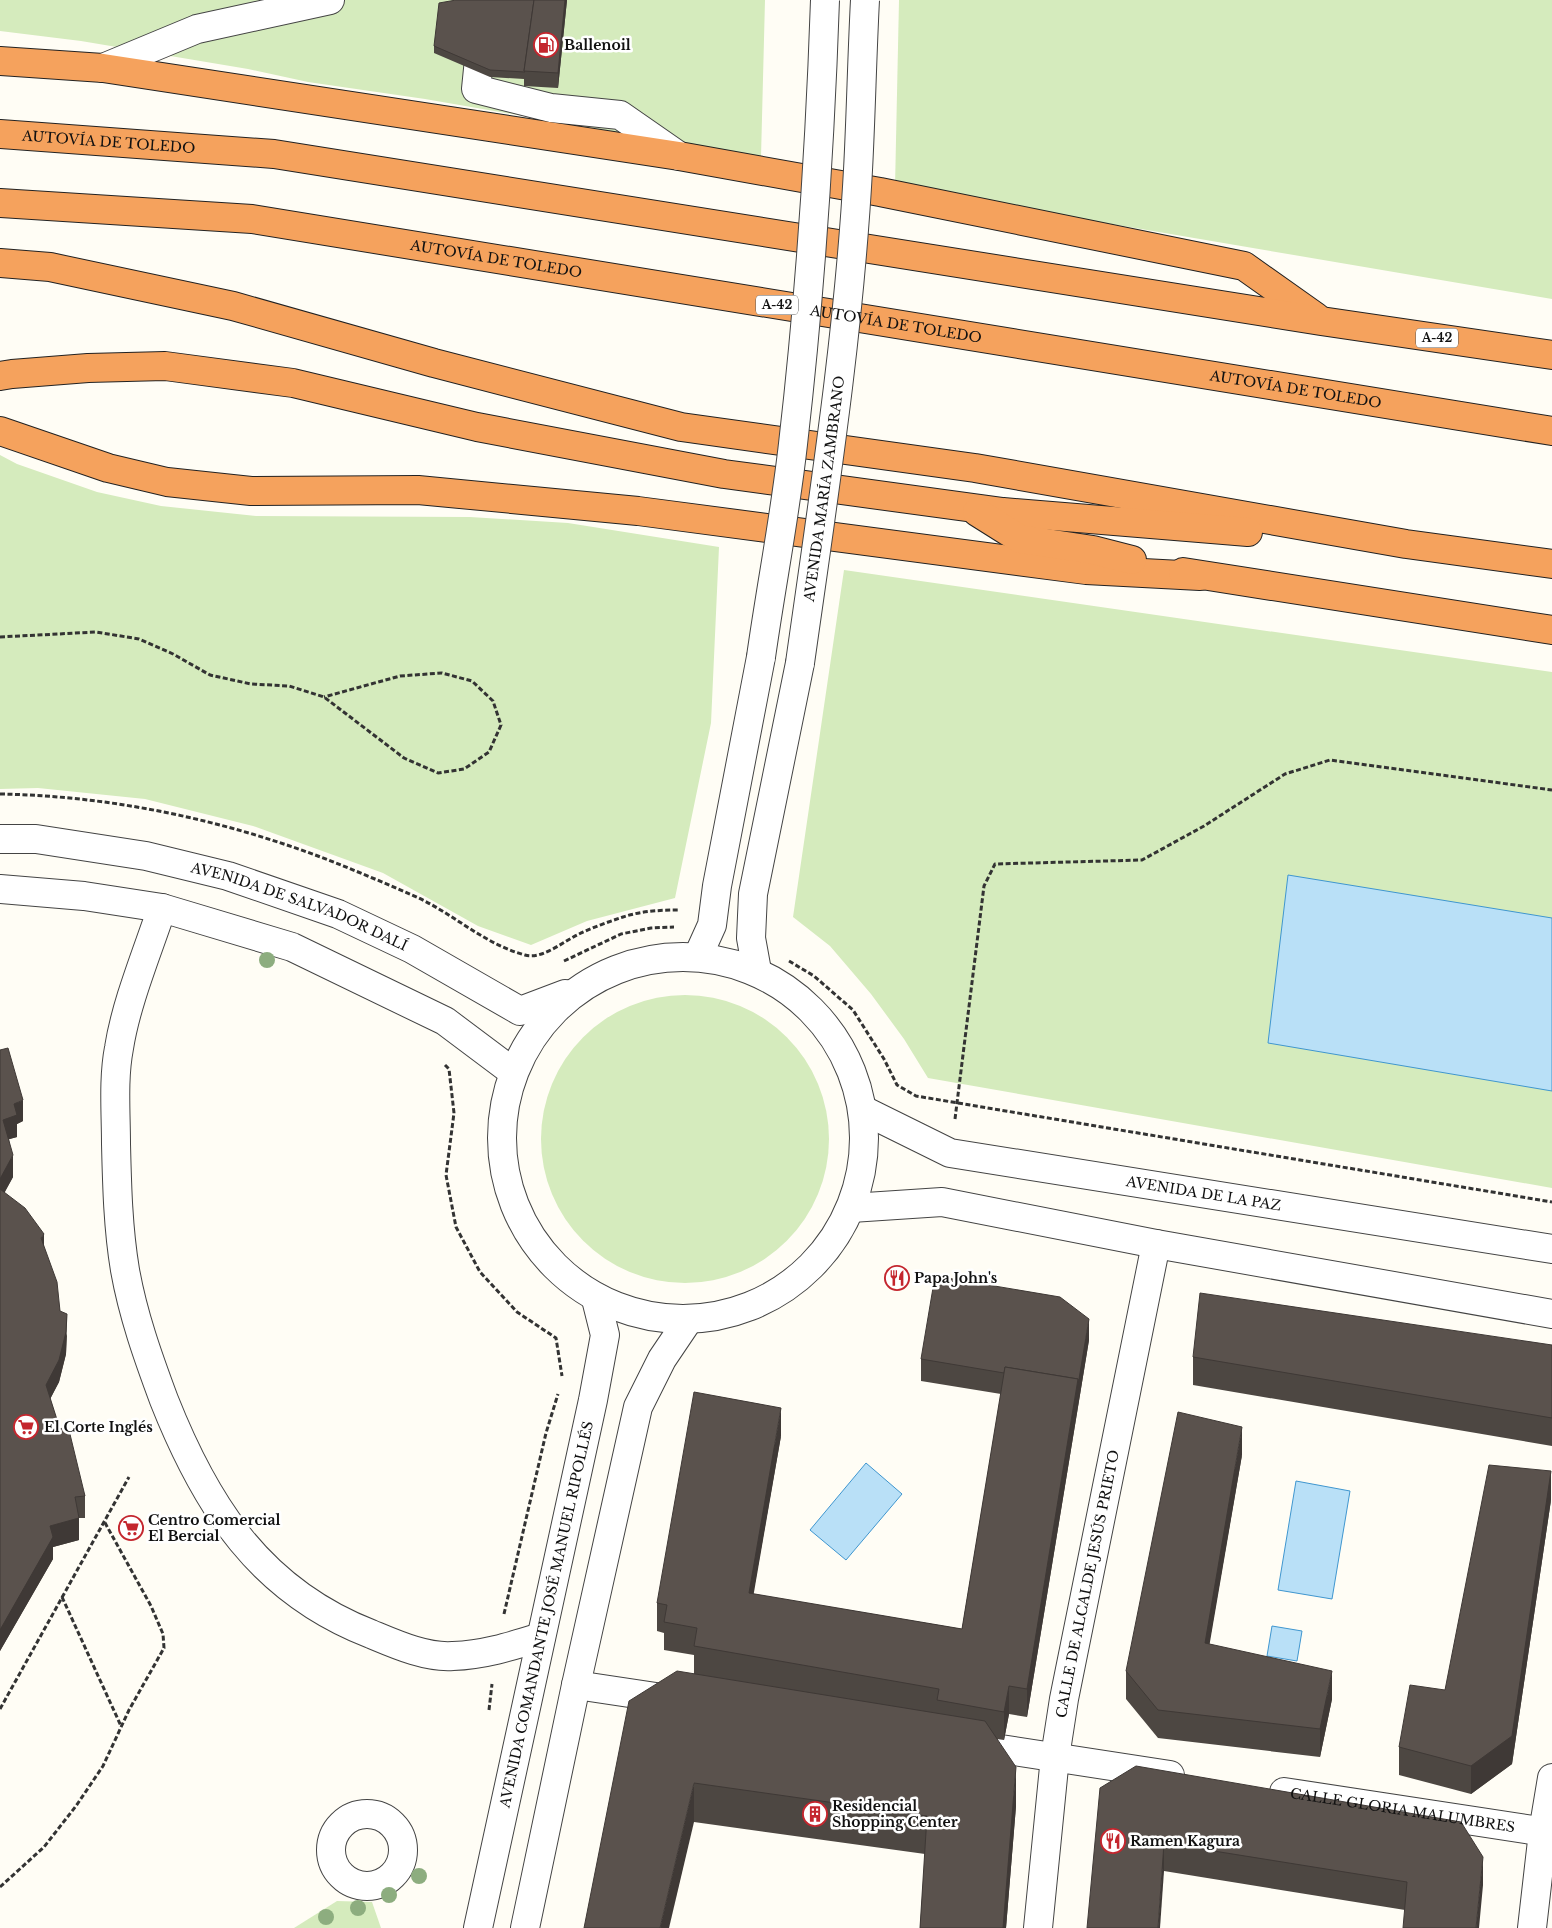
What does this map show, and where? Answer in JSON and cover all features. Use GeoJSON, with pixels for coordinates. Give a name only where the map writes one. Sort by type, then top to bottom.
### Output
{"type":"FeatureCollection","features":[{"type":"Feature","properties":{"kind":"highway"},"geometry":{"type":"LineString","coordinates":[[0,61],[102,68],[679,156],[880,192],[1244,266],[1321,321]]}},
{"type":"Feature","properties":{"kind":"highway","name":"AUTOVÍA DE TOLEDO"},"geometry":{"type":"LineString","coordinates":[[0,134],[274,154],[1321,321],[1552,355]]}},
{"type":"Feature","properties":{"kind":"highway","name":"AUTOVÍA DE TOLEDO"},"geometry":{"type":"LineString","coordinates":[[0,203],[252,219],[1552,431]]}},
{"type":"Feature","properties":{"kind":"highway"},"geometry":{"type":"LineString","coordinates":[[0,263],[50,267],[233,306],[434,363],[681,427],[975,468],[1406,544],[1552,564]]}},
{"type":"Feature","properties":{"kind":"highway"},"geometry":{"type":"LineString","coordinates":[[0,376],[88,368],[165,366],[293,383],[477,426],[724,474],[972,509],[1060,518],[1406,544]]}},
{"type":"Feature","properties":{"kind":"highway"},"geometry":{"type":"LineString","coordinates":[[0,431],[108,468],[167,482],[251,491],[418,490],[638,511],[1086,570],[1200,576]]}},
{"type":"Feature","properties":{"kind":"highway"},"geometry":{"type":"LineString","coordinates":[[972,509],[1020,540],[1092,550],[1200,576],[1552,630]]}},
{"type":"Feature","properties":{"kind":"street"},"geometry":{"type":"LineString","coordinates":[[102,68],[198,29],[330,0]]}},
{"type":"Feature","properties":{"kind":"street"},"geometry":{"type":"LineString","coordinates":[[485,0],[476,89],[551,108],[620,114],[679,156]]}},
{"type":"Feature","properties":{"kind":"street"},"geometry":{"type":"LineString","coordinates":[[698,956],[712,925],[717,886],[760,657],[793,446],[822,104],[825,0]]}},
{"type":"Feature","properties":{"kind":"street","name":"AVENIDA MARÍA ZAMBRANO"},"geometry":{"type":"LineString","coordinates":[[757,972],[751,938],[754,894],[800,663],[829,459],[858,171],[865,0]]}},
{"type":"Feature","properties":{"kind":"street","name":"AVENIDA DE SALVADOR DALÍ"},"geometry":{"type":"LineString","coordinates":[[0,839],[36,839],[137,854],[228,876],[338,914],[412,949],[520,1011],[578,988]]}},
{"type":"Feature","properties":{"kind":"street"},"geometry":{"type":"LineString","coordinates":[[0,889],[84,896],[162,908],[292,947],[445,1021],[513,1072]]}},
{"type":"Feature","properties":{"kind":"street"},"geometry":{"type":"LineString","coordinates":[[162,908],[135,988],[118,1049],[115,1105],[120,1228],[125,1269],[136,1319],[178,1435],[203,1485],[233,1532],[260,1563],[287,1587],[318,1608],[350,1626],[429,1654],[451,1656],[496,1651],[541,1637]]}},
{"type":"Feature","properties":{"kind":"street"},"geometry":{"type":"LineString","coordinates":[[698,956],[757,972],[807,1005],[844,1052],[862,1110],[863,1160],[851,1208],[817,1261],[768,1299],[708,1318],[650,1320],[622,1313],[596,1299],[566,1277],[529,1234],[507,1183],[501,1127],[513,1072],[540,1026],[578,988],[614,968],[655,958],[698,956]]}},
{"type":"Feature","properties":{"kind":"street","name":"AVENIDA DE LA PAZ"},"geometry":{"type":"LineString","coordinates":[[862,1110],[950,1153],[1552,1249]]}},
{"type":"Feature","properties":{"kind":"street"},"geometry":{"type":"LineString","coordinates":[[851,1208],[942,1202],[1156,1244],[1552,1314]]}},
{"type":"Feature","properties":{"kind":"street","name":"CALLE DE ALCALDE JESÚS PRIETO"},"geometry":{"type":"LineString","coordinates":[[1038,1928],[1055,1757],[1066,1689],[1156,1244]]}},
{"type":"Feature","properties":{"kind":"street","name":"AVENIDA COMANDANTE JOSÉ MANUEL RIPOLLÉS"},"geometry":{"type":"LineString","coordinates":[[478,1928],[605,1335],[596,1299]]}},
{"type":"Feature","properties":{"kind":"street"},"geometry":{"type":"LineString","coordinates":[[525,1928],[576,1685],[638,1407],[662,1359],[689,1319]]}},
{"type":"Feature","properties":{"kind":"street"},"geometry":{"type":"LineString","coordinates":[[576,1685],[703,1704]]}},
{"type":"Feature","properties":{"kind":"street"},"geometry":{"type":"LineString","coordinates":[[948,1741],[1192,1778]]}},
{"type":"Feature","properties":{"kind":"street"},"geometry":{"type":"LineString","coordinates":[[1532,1928],[1548,1832],[1552,1778]]}},
{"type":"Feature","properties":{"kind":"street","name":"CALLE GLORIA MALUMBRES"},"geometry":{"type":"LineString","coordinates":[[1260,1788],[1548,1832]]}},
{"type":"Feature","properties":{"kind":"path"},"geometry":{"type":"LineString","coordinates":[[0,637],[96,632],[139,639],[173,654],[210,675],[252,684],[290,686],[324,697],[404,758],[438,774],[464,769],[489,752],[501,725],[492,701],[472,681],[442,672],[400,676],[324,697]]}},
{"type":"Feature","properties":{"kind":"path"},"geometry":{"type":"LineString","coordinates":[[950,1153],[958,1103],[984,886],[995,864],[1142,860],[1204,826],[1285,774],[1330,760],[1552,790]]}},
{"type":"Feature","properties":{"kind":"path"},"geometry":{"type":"LineString","coordinates":[[0,794],[75,799],[150,809],[213,823],[266,838],[335,862],[415,896],[492,942],[528,956],[550,951],[577,935],[624,917],[656,910],[679,910]]}},
{"type":"Feature","properties":{"kind":"path"},"geometry":{"type":"LineString","coordinates":[[558,964],[621,934],[651,928],[712,925]]}},
{"type":"Feature","properties":{"kind":"path"},"geometry":{"type":"LineString","coordinates":[[751,938],[814,976],[852,1010],[884,1059],[897,1085],[916,1096],[1552,1202]]}},
{"type":"Feature","properties":{"kind":"path"},"geometry":{"type":"LineString","coordinates":[[443,1064],[449,1069],[454,1113],[446,1175],[456,1228],[480,1272],[517,1312],[556,1338],[562,1378]]}},
{"type":"Feature","properties":{"kind":"path"},"geometry":{"type":"LineString","coordinates":[[488,1720],[496,1651],[546,1433],[560,1386]]}},
{"type":"Feature","properties":{"kind":"path"},"geometry":{"type":"LineString","coordinates":[[0,1709],[129,1477]]}},
{"type":"Feature","properties":{"kind":"path"},"geometry":{"type":"LineString","coordinates":[[0,1887],[44,1848],[76,1806],[103,1766],[129,1710],[164,1648],[163,1634],[151,1606],[104,1521]]}},
{"type":"Feature","properties":{"kind":"path"},"geometry":{"type":"LineString","coordinates":[[62,1597],[121,1727]]}},
{"type":"Feature","properties":{"kind":"green space"},"geometry":{"type":"Polygon","coordinates":[[[0,0],[765,0],[761,157],[425,99],[308,82],[248,69],[81,41],[0,31],[0,0]]]}},
{"type":"Feature","properties":{"kind":"green space"},"geometry":{"type":"Polygon","coordinates":[[[899,0],[1552,0],[1552,299],[895,187],[899,0]]]}},
{"type":"Feature","properties":{"kind":"green space"},"geometry":{"type":"Polygon","coordinates":[[[0,455],[17,464],[97,492],[161,506],[256,516],[470,517],[568,523],[719,547],[711,723],[675,898],[587,921],[531,945],[478,926],[383,873],[253,826],[145,799],[38,788],[0,789],[0,455]]]}},
{"type":"Feature","properties":{"kind":"green space"},"geometry":{"type":"Polygon","coordinates":[[[844,570],[1552,672],[1552,1188],[928,1078],[904,1039],[871,994],[830,946],[793,917],[844,570]]]}},
{"type":"Feature","properties":{"kind":"green space"},"geometry":{"type":"Polygon","coordinates":[[[671,995],[699,995],[727,1001],[753,1012],[777,1027],[797,1047],[812,1071],[823,1097],[829,1125],[827,1167],[812,1207],[797,1231],[777,1251],[753,1266],[727,1277],[699,1283],[671,1283],[643,1277],[617,1266],[593,1251],[573,1231],[558,1207],[547,1181],[541,1153],[541,1125],[547,1097],[558,1071],[573,1047],[593,1027],[617,1012],[643,1001],[671,995]]]}},
{"type":"Feature","properties":{"kind":"green space"},"geometry":{"type":"Polygon","coordinates":[[[337,1901],[372,1902],[381,1928],[294,1928],[337,1901]]]}},
{"type":"Feature","properties":{"kind":"water"},"geometry":{"type":"Polygon","coordinates":[[[1288,875],[1552,918],[1552,1091],[1268,1043],[1288,875]]]}},
{"type":"Feature","properties":{"kind":"water"},"geometry":{"type":"Polygon","coordinates":[[[866,1463],[902,1494],[846,1560],[810,1530],[866,1463]]]}},
{"type":"Feature","properties":{"kind":"water"},"geometry":{"type":"Polygon","coordinates":[[[1296,1481],[1350,1491],[1332,1599],[1278,1590],[1296,1481]]]}},
{"type":"Feature","properties":{"kind":"water"},"geometry":{"type":"Polygon","coordinates":[[[1272,1626],[1302,1631],[1297,1661],[1267,1656],[1272,1626]]]}},
{"type":"Feature","properties":{"kind":"building"},"geometry":{"type":"Polygon","coordinates":[[[456,0],[534,0],[525,72],[490,70],[434,46],[439,3],[456,0]]]}},
{"type":"Feature","properties":{"kind":"building","name":"Ballenoil"},"geometry":{"type":"Polygon","coordinates":[[[534,0],[565,0],[558,73],[524,71],[534,0]]]}},
{"type":"Feature","properties":{"kind":"building"},"geometry":{"type":"Polygon","coordinates":[[[8,1048],[23,1100],[14,1104],[17,1115],[3,1120],[13,1155],[0,1179],[0,1050],[8,1048]]]}},
{"type":"Feature","properties":{"kind":"building","name":"El Corte Inglés"},"geometry":{"type":"Polygon","coordinates":[[[0,1189],[25,1208],[44,1234],[41,1238],[57,1282],[60,1311],[67,1314],[66,1332],[59,1360],[46,1385],[60,1429],[68,1426],[85,1496],[75,1497],[79,1518],[50,1526],[53,1537],[0,1630],[0,1189]]]}},
{"type":"Feature","properties":{"kind":"building"},"geometry":{"type":"Polygon","coordinates":[[[935,1276],[1060,1297],[1089,1319],[1078,1385],[1078,1379],[1005,1367],[1004,1373],[921,1359],[935,1276]]]}},
{"type":"Feature","properties":{"kind":"building"},"geometry":{"type":"Polygon","coordinates":[[[1200,1293],[1552,1345],[1552,1418],[1193,1357],[1200,1293]]]}},
{"type":"Feature","properties":{"kind":"building"},"geometry":{"type":"Polygon","coordinates":[[[1005,1367],[1078,1379],[1027,1689],[1009,1686],[1004,1712],[937,1700],[939,1689],[694,1646],[697,1628],[664,1622],[667,1605],[657,1603],[694,1392],[781,1408],[749,1593],[962,1629],[1005,1367]]]}},
{"type":"Feature","properties":{"kind":"building"},"geometry":{"type":"Polygon","coordinates":[[[1178,1412],[1242,1427],[1205,1643],[1332,1671],[1320,1729],[1158,1710],[1126,1671],[1178,1412]]]}},
{"type":"Feature","properties":{"kind":"building"},"geometry":{"type":"Polygon","coordinates":[[[1489,1465],[1551,1471],[1512,1736],[1471,1766],[1399,1747],[1410,1685],[1445,1690],[1489,1465]]]}},
{"type":"Feature","properties":{"kind":"building","name":"Residencial Shopping Center"},"geometry":{"type":"Polygon","coordinates":[[[677,1671],[985,1721],[1016,1767],[1003,1928],[920,1928],[927,1816],[694,1783],[660,1928],[584,1928],[629,1701],[677,1671]]]}},
{"type":"Feature","properties":{"kind":"building"},"geometry":{"type":"Polygon","coordinates":[[[1136,1766],[1461,1822],[1483,1857],[1476,1928],[1403,1928],[1407,1882],[1164,1843],[1158,1928],[1087,1928],[1100,1788],[1136,1766]]]}},
{"type":"Feature","properties":{"kind":"place","name":"Ballenoil"},"geometry":{"type":"Point","coordinates":[546,45]}},
{"type":"Feature","properties":{"kind":"place","name":"Papa John's"},"geometry":{"type":"Point","coordinates":[897,1278]}},
{"type":"Feature","properties":{"kind":"place","name":"El Corte Inglés"},"geometry":{"type":"Point","coordinates":[26,1427]}},
{"type":"Feature","properties":{"kind":"place","name":"Centro Comercial El Bercial"},"geometry":{"type":"Point","coordinates":[131,1528]}},
{"type":"Feature","properties":{"kind":"place","name":"Residencial Shopping Center"},"geometry":{"type":"Point","coordinates":[815,1814]}},
{"type":"Feature","properties":{"kind":"place","name":"Ramen Kagura"},"geometry":{"type":"Point","coordinates":[1113,1841]}}]}
